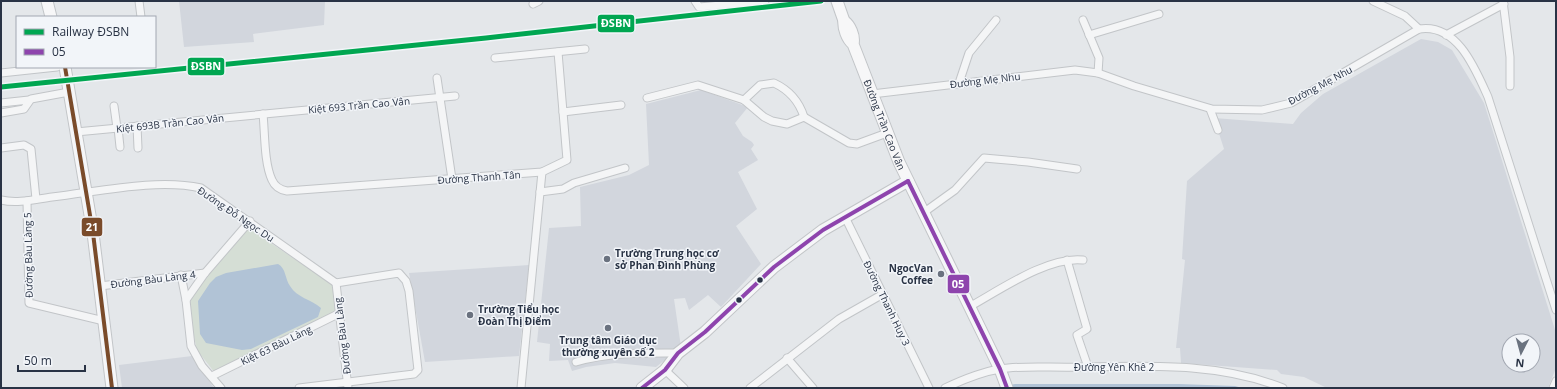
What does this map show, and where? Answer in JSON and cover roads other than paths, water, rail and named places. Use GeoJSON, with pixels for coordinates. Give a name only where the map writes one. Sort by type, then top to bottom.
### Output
{"type":"FeatureCollection","features":[{"type":"Feature","properties":{"kind":"street"},"geometry":{"type":"LineString","coordinates":[[47,1],[51,16]]}},
{"type":"Feature","properties":{"kind":"street"},"geometry":{"type":"LineString","coordinates":[[139,1],[141,16]]}},
{"type":"Feature","properties":{"kind":"street"},"geometry":{"type":"LineString","coordinates":[[694,1],[699,7],[766,1]]}},
{"type":"Feature","properties":{"kind":"street","name":"Đường Trần Cao Vân"},"geometry":{"type":"LineString","coordinates":[[642,388],[666,370],[678,353],[705,332],[774,267],[823,230],[908,181],[887,133],[853,44],[854,39],[848,23],[844,20],[837,1]]}},
{"type":"Feature","properties":{"kind":"street"},"geometry":{"type":"LineString","coordinates":[[1373,1],[1405,16],[1419,29],[1432,28],[1446,34],[1458,44],[1469,58],[1488,97],[1556,310]]}},
{"type":"Feature","properties":{"kind":"street"},"geometry":{"type":"LineString","coordinates":[[1446,34],[1504,3],[1510,57],[1510,86]]}},
{"type":"Feature","properties":{"kind":"street"},"geometry":{"type":"LineString","coordinates":[[1089,35],[1158,14]]}},
{"type":"Feature","properties":{"kind":"street"},"geometry":{"type":"LineString","coordinates":[[959,83],[969,53],[996,20]]}},
{"type":"Feature","properties":{"kind":"street"},"geometry":{"type":"LineString","coordinates":[[1083,20],[1098,58],[1098,73]]}},
{"type":"Feature","properties":{"kind":"street","name":"Đường Mẹ Nhu"},"geometry":{"type":"LineString","coordinates":[[872,94],[1075,70],[1098,73],[1134,86],[1210,109],[1262,110],[1290,103],[1419,29]]}},
{"type":"Feature","properties":{"kind":"street"},"geometry":{"type":"LineString","coordinates":[[495,58],[585,49]]}},
{"type":"Feature","properties":{"kind":"street"},"geometry":{"type":"LineString","coordinates":[[521,388],[542,172],[567,160],[558,52]]}},
{"type":"Feature","properties":{"kind":"street"},"geometry":{"type":"LineString","coordinates":[[1,73],[48,68]]}},
{"type":"Feature","properties":{"kind":"street"},"geometry":{"type":"LineString","coordinates":[[65,68],[100,286],[112,388]]}},
{"type":"Feature","properties":{"kind":"street"},"geometry":{"type":"LineString","coordinates":[[437,78],[452,179]]}},
{"type":"Feature","properties":{"kind":"street"},"geometry":{"type":"LineString","coordinates":[[744,100],[760,85],[774,83],[783,88],[795,100],[802,109],[804,117],[849,143],[857,144],[887,133]]}},
{"type":"Feature","properties":{"kind":"street"},"geometry":{"type":"LineString","coordinates":[[647,98],[698,85],[744,100],[764,117],[782,124],[804,117]]}},
{"type":"Feature","properties":{"kind":"street"},"geometry":{"type":"LineString","coordinates":[[1,103],[29,100],[69,92]]}},
{"type":"Feature","properties":{"kind":"street","name":"Kiệt 693 Trần Cao Vân"},"geometry":{"type":"LineString","coordinates":[[263,114],[455,96]]}},
{"type":"Feature","properties":{"kind":"street"},"geometry":{"type":"LineString","coordinates":[[1,113],[24,109],[29,100]]}},
{"type":"Feature","properties":{"kind":"street"},"geometry":{"type":"LineString","coordinates":[[563,112],[621,105]]}},
{"type":"Feature","properties":{"kind":"street"},"geometry":{"type":"LineString","coordinates":[[114,106],[120,147]]}},
{"type":"Feature","properties":{"kind":"street"},"geometry":{"type":"LineString","coordinates":[[1210,109],[1218,130]]}},
{"type":"Feature","properties":{"kind":"street","name":"Kiệt 693B Trần Cao Vân"},"geometry":{"type":"LineString","coordinates":[[76,132],[263,114]]}},
{"type":"Feature","properties":{"kind":"street","name":"Đường Thanh Tân"},"geometry":{"type":"LineString","coordinates":[[263,114],[269,169],[273,181],[281,190],[294,192],[542,172]]}},
{"type":"Feature","properties":{"kind":"street"},"geometry":{"type":"LineString","coordinates":[[136,126],[138,148]]}},
{"type":"Feature","properties":{"kind":"street"},"geometry":{"type":"LineString","coordinates":[[1,148],[24,145],[31,149],[36,199]]}},
{"type":"Feature","properties":{"kind":"street"},"geometry":{"type":"LineString","coordinates":[[923,213],[955,190],[984,158],[1077,169]]}},
{"type":"Feature","properties":{"kind":"street"},"geometry":{"type":"LineString","coordinates":[[540,192],[563,188],[574,183],[625,168]]}},
{"type":"Feature","properties":{"kind":"street"},"geometry":{"type":"LineString","coordinates":[[908,181],[1000,369],[1006,387]]}},
{"type":"Feature","properties":{"kind":"street","name":"Đường Đỗ Ngọc Du"},"geometry":{"type":"LineString","coordinates":[[1,200],[27,201],[149,185],[185,184],[201,188],[250,221],[336,283]]}},
{"type":"Feature","properties":{"kind":"street","name":"Đường Bàu Làng 5"},"geometry":{"type":"LineString","coordinates":[[27,201],[29,303],[104,321]]}},
{"type":"Feature","properties":{"kind":"street","name":"Đường Thanh Huy 3"},"geometry":{"type":"LineString","coordinates":[[845,217],[929,388]]}},
{"type":"Feature","properties":{"kind":"street"},"geometry":{"type":"LineString","coordinates":[[186,300],[205,273],[250,221]]}},
{"type":"Feature","properties":{"kind":"street"},"geometry":{"type":"LineString","coordinates":[[969,307],[1048,265],[1067,260],[1083,260]]}},
{"type":"Feature","properties":{"kind":"street"},"geometry":{"type":"LineString","coordinates":[[1067,260],[1087,328],[1077,335],[1088,367]]}},
{"type":"Feature","properties":{"kind":"street","name":"Đường Bàu Làng 4"},"geometry":{"type":"LineString","coordinates":[[100,286],[205,273]]}},
{"type":"Feature","properties":{"kind":"street"},"geometry":{"type":"LineString","coordinates":[[299,388],[348,385],[414,374],[418,370],[409,292],[406,281],[399,273],[336,283]]}},
{"type":"Feature","properties":{"kind":"street"},"geometry":{"type":"LineString","coordinates":[[181,275],[186,300],[191,346],[202,366],[221,388]]}},
{"type":"Feature","properties":{"kind":"street","name":"Đường Bàu Làng"},"geometry":{"type":"LineString","coordinates":[[336,283],[348,385]]}},
{"type":"Feature","properties":{"kind":"street"},"geometry":{"type":"LineString","coordinates":[[750,388],[839,318],[883,294]]}},
{"type":"Feature","properties":{"kind":"street","name":"Kiệt 63 Bàu Làng"},"geometry":{"type":"LineString","coordinates":[[212,376],[340,313]]}},
{"type":"Feature","properties":{"kind":"street"},"geometry":{"type":"LineString","coordinates":[[576,362],[594,356],[616,354],[678,353]]}},
{"type":"Feature","properties":{"kind":"street"},"geometry":{"type":"LineString","coordinates":[[787,358],[813,388]]}},
{"type":"Feature","properties":{"kind":"street","name":"Đường Yên Khê 2"},"geometry":{"type":"LineString","coordinates":[[945,388],[966,379],[1000,369],[1088,367],[1214,369],[1261,379],[1283,388]]}},
{"type":"Feature","properties":{"kind":"street"},"geometry":{"type":"LineString","coordinates":[[666,370],[684,388]]}},
{"type":"Feature","properties":{"kind":"water"},"geometry":{"type":"Polygon","coordinates":[[[278,264],[283,268],[288,283],[293,290],[300,296],[313,302],[321,308],[318,317],[251,349],[242,350],[206,343],[200,334],[198,301],[210,283],[216,277],[226,273],[278,264]]]}},
{"type":"Feature","properties":{"kind":"water"},"geometry":{"type":"Polygon","coordinates":[[[1015,384],[1179,384],[1235,386],[1242,388],[994,388],[1015,384]]]}},
{"type":"Feature","properties":{"kind":"rail line","name":"ĐSBN"},"geometry":{"type":"LineString","coordinates":[[1,87],[486,38],[821,1]]}},
{"type":"Feature","properties":{"kind":"place","name":"Trường Trung học cơ sở Phan Đình Phùng"},"geometry":{"type":"Point","coordinates":[607,259]}},
{"type":"Feature","properties":{"kind":"place","name":"NgocVan Coffee"},"geometry":{"type":"Point","coordinates":[941,274]}},
{"type":"Feature","properties":{"kind":"place","name":"Trường Tiểu học Đoàn Thị Điểm"},"geometry":{"type":"Point","coordinates":[470,315]}},
{"type":"Feature","properties":{"kind":"place","name":"Trung tâm Giáo dục thường xuyên số 2"},"geometry":{"type":"Point","coordinates":[608,328]}}]}
